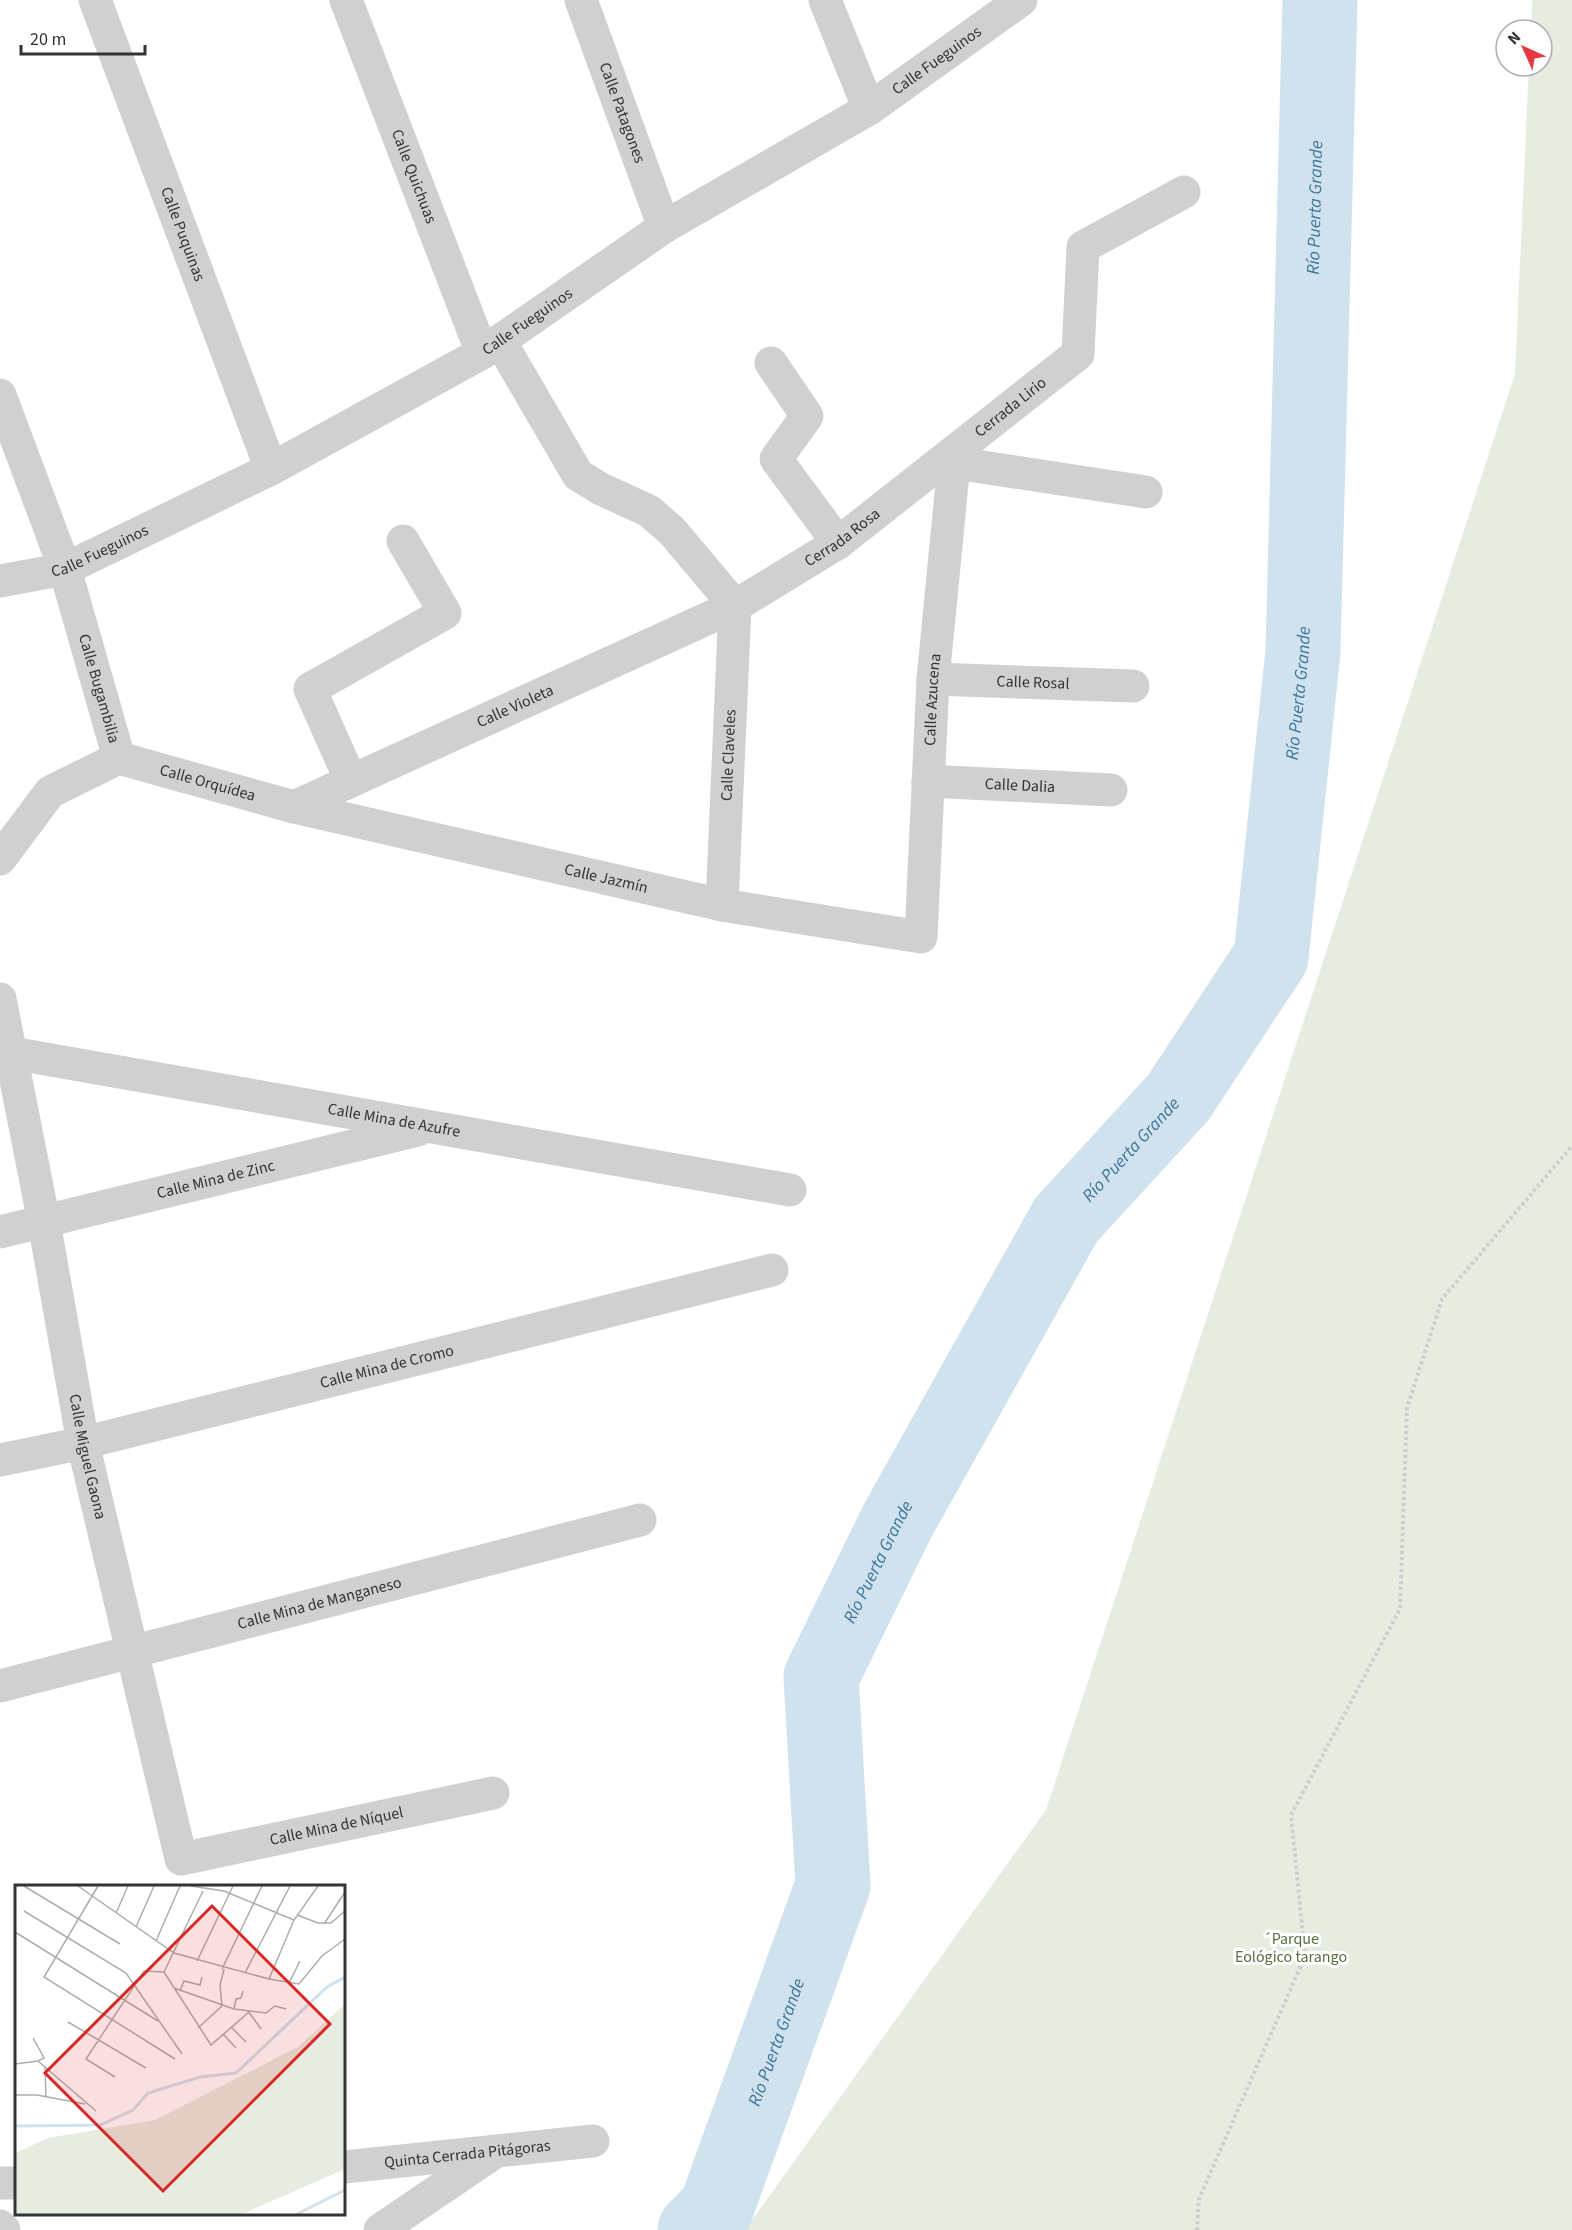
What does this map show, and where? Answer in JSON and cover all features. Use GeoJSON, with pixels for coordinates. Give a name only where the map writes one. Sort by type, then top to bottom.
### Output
{"type":"FeatureCollection","features":[{"type":"Feature","properties":{"kind":"street","name":"Calle Puquinas"},"geometry":{"type":"LineString","coordinates":[[95,0],[271,469]]}},
{"type":"Feature","properties":{"kind":"street","name":"Calle Quichuas"},"geometry":{"type":"LineString","coordinates":[[346,0],[491,347],[578,475],[601,489],[649,511],[665,524],[735,606]]}},
{"type":"Feature","properties":{"kind":"street","name":"Calle Patagones"},"geometry":{"type":"LineString","coordinates":[[580,0],[664,227]]}},
{"type":"Feature","properties":{"kind":"street"},"geometry":{"type":"LineString","coordinates":[[825,0],[869,109]]}},
{"type":"Feature","properties":{"kind":"street","name":"Calle Fueguinos"},"geometry":{"type":"LineString","coordinates":[[0,581],[64,569],[271,469],[491,347],[664,227],[869,109],[1021,0]]}},
{"type":"Feature","properties":{"kind":"street","name":"Cerrada Lirio"},"geometry":{"type":"LineString","coordinates":[[948,462],[1078,354],[1083,247],[1184,192]]}},
{"type":"Feature","properties":{"kind":"street"},"geometry":{"type":"LineString","coordinates":[[771,363],[807,416],[776,459],[837,543]]}},
{"type":"Feature","properties":{"kind":"street","name":"Calle Bugambilia"},"geometry":{"type":"LineString","coordinates":[[0,395],[64,569],[119,758],[50,792],[0,859]]}},
{"type":"Feature","properties":{"kind":"street"},"geometry":{"type":"LineString","coordinates":[[948,462],[1146,492]]}},
{"type":"Feature","properties":{"kind":"street","name":"Cerrada Rosa"},"geometry":{"type":"LineString","coordinates":[[735,606],[837,543],[948,462]]}},
{"type":"Feature","properties":{"kind":"street","name":"Calle Azucena"},"geometry":{"type":"LineString","coordinates":[[921,937],[933,679],[948,462]]}},
{"type":"Feature","properties":{"kind":"street"},"geometry":{"type":"LineString","coordinates":[[351,781],[310,689],[445,613],[403,541]]}},
{"type":"Feature","properties":{"kind":"street","name":"Calle Violeta"},"geometry":{"type":"LineString","coordinates":[[294,807],[735,606]]}},
{"type":"Feature","properties":{"kind":"street","name":"Calle Claveles"},"geometry":{"type":"LineString","coordinates":[[722,904],[735,606]]}},
{"type":"Feature","properties":{"kind":"street","name":"Calle Rosal"},"geometry":{"type":"LineString","coordinates":[[933,679],[1133,686]]}},
{"type":"Feature","properties":{"kind":"street","name":"Calle Orquídea"},"geometry":{"type":"LineString","coordinates":[[119,758],[294,807]]}},
{"type":"Feature","properties":{"kind":"street","name":"Calle Dalia"},"geometry":{"type":"LineString","coordinates":[[928,781],[1111,790]]}},
{"type":"Feature","properties":{"kind":"street","name":"Calle Jazmín"},"geometry":{"type":"LineString","coordinates":[[294,807],[722,904],[921,937]]}},
{"type":"Feature","properties":{"kind":"street"},"geometry":{"type":"LineString","coordinates":[[0,999],[5,1052]]}},
{"type":"Feature","properties":{"kind":"street","name":"Calle Mina de Azufre"},"geometry":{"type":"LineString","coordinates":[[5,1052],[790,1190]]}},
{"type":"Feature","properties":{"kind":"street","name":"Calle Miguel Gaona"},"geometry":{"type":"LineString","coordinates":[[5,1052],[44,1222],[83,1443],[181,1859]]}},
{"type":"Feature","properties":{"kind":"street","name":"Calle Mina de Zinc"},"geometry":{"type":"LineString","coordinates":[[0,1232],[432,1127]]}},
{"type":"Feature","properties":{"kind":"street","name":"Calle Mina de Cromo"},"geometry":{"type":"LineString","coordinates":[[0,1460],[83,1443],[771,1270]]}},
{"type":"Feature","properties":{"kind":"street","name":"Calle Mina de Manganeso"},"geometry":{"type":"LineString","coordinates":[[0,1686],[640,1520]]}},
{"type":"Feature","properties":{"kind":"street","name":"Calle Mina de Níquel"},"geometry":{"type":"LineString","coordinates":[[181,1859],[493,1793]]}},
{"type":"Feature","properties":{"kind":"street","name":"Quinta Cerrada Pitágoras"},"geometry":{"type":"LineString","coordinates":[[345,2167],[593,2140]]}},
{"type":"Feature","properties":{"kind":"street"},"geometry":{"type":"LineString","coordinates":[[380,2230],[496,2151]]}},
{"type":"Feature","properties":{"kind":"street"},"geometry":{"type":"LineString","coordinates":[[0,2226],[4,2230]]}},
{"type":"Feature","properties":{"kind":"path"},"geometry":{"type":"LineString","coordinates":[[1197,2230],[1199,2199],[1305,1956],[1291,1815],[1400,1609],[1407,1408],[1443,1299],[1572,1146]]}},
{"type":"Feature","properties":{"kind":"green space","name":"´Parque Eológico tarango"},"geometry":{"type":"Polygon","coordinates":[[[1532,0],[1572,0],[1572,2230],[745,2230],[1046,1810],[1515,374],[1528,78],[1554,78],[1554,18],[1531,18],[1532,0]]]}},
{"type":"Feature","properties":{"kind":"waterway","name":"Río Puerta Grande"},"geometry":{"type":"LineString","coordinates":[[695,2230],[716,2209],[833,1885],[821,1677],[898,1520],[1066,1220],[1178,1098],[1271,957],[1303,651],[1320,0]]}}]}
